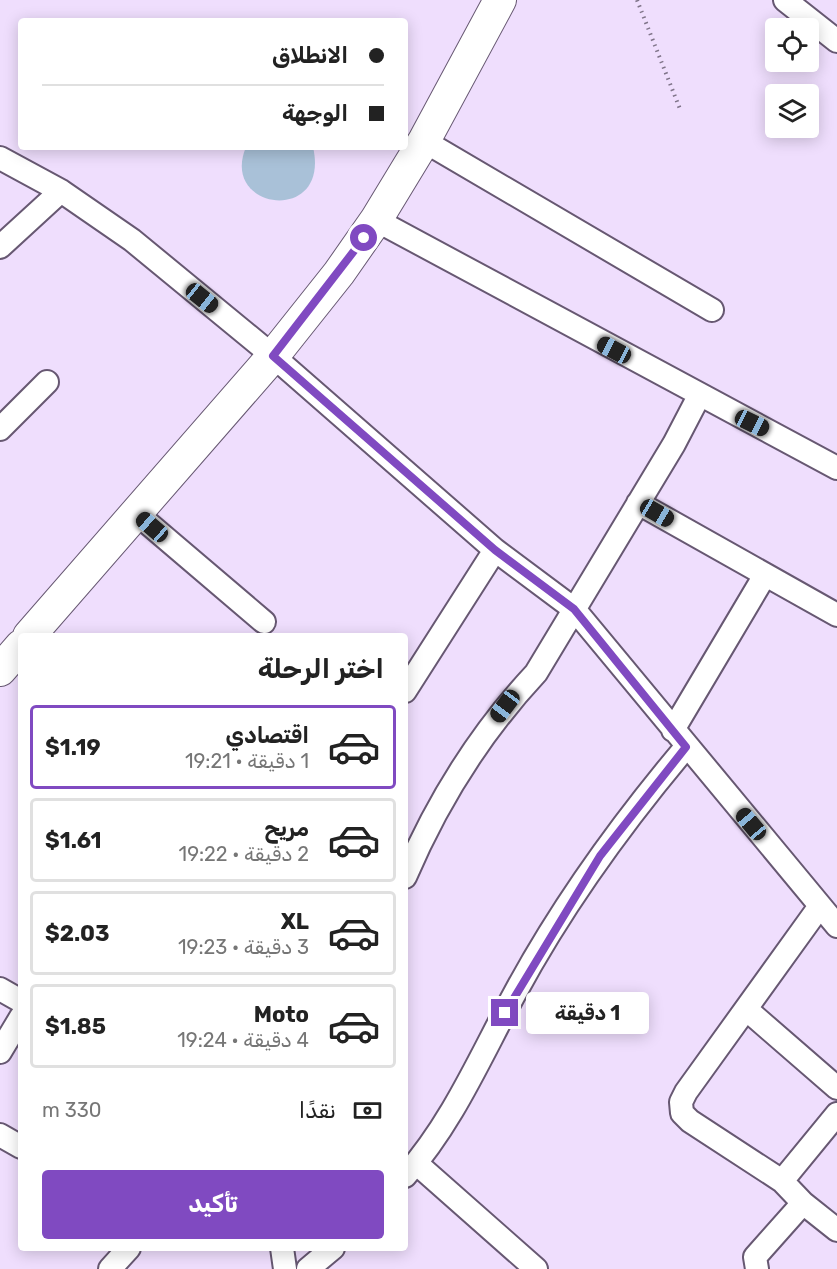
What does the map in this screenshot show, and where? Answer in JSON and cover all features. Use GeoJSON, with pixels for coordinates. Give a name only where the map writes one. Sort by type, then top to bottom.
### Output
{"type":"FeatureCollection","features":[{"type":"Feature","properties":{"kind":"street"},"geometry":{"type":"LineString","coordinates":[[32,633],[273,356],[339,273],[376,220],[424,141],[500,0]]}},
{"type":"Feature","properties":{"kind":"street"},"geometry":{"type":"LineString","coordinates":[[785,0],[837,41]]}},
{"type":"Feature","properties":{"kind":"street"},"geometry":{"type":"LineString","coordinates":[[424,141],[712,310]]}},
{"type":"Feature","properties":{"kind":"street"},"geometry":{"type":"LineString","coordinates":[[0,158],[61,191],[132,240],[273,356],[495,550],[574,609],[837,926]]}},
{"type":"Feature","properties":{"kind":"street"},"geometry":{"type":"LineString","coordinates":[[0,247],[61,191]]}},
{"type":"Feature","properties":{"kind":"street"},"geometry":{"type":"LineString","coordinates":[[376,220],[699,396],[837,468]]}},
{"type":"Feature","properties":{"kind":"street"},"geometry":{"type":"LineString","coordinates":[[0,429],[47,382]]}},
{"type":"Feature","properties":{"kind":"street"},"geometry":{"type":"LineString","coordinates":[[408,871],[449,789],[505,706],[536,673],[639,503],[699,396]]}},
{"type":"Feature","properties":{"kind":"street"},"geometry":{"type":"LineString","coordinates":[[639,503],[837,615]]}},
{"type":"Feature","properties":{"kind":"street"},"geometry":{"type":"LineString","coordinates":[[136,513],[264,622]]}},
{"type":"Feature","properties":{"kind":"street"},"geometry":{"type":"LineString","coordinates":[[408,686],[495,550]]}},
{"type":"Feature","properties":{"kind":"street"},"geometry":{"type":"LineString","coordinates":[[536,1269],[411,1169],[474,1076],[515,992],[576,893],[632,813],[680,738],[765,575]]}},
{"type":"Feature","properties":{"kind":"street"},"geometry":{"type":"LineString","coordinates":[[0,670],[18,649]]}},
{"type":"Feature","properties":{"kind":"street"},"geometry":{"type":"LineString","coordinates":[[820,906],[681,1102],[682,1113],[690,1121],[782,1181],[803,1203],[837,1230]]}},
{"type":"Feature","properties":{"kind":"street"},"geometry":{"type":"LineString","coordinates":[[0,989],[18,998]]}},
{"type":"Feature","properties":{"kind":"street"},"geometry":{"type":"LineString","coordinates":[[746,1010],[837,1088]]}},
{"type":"Feature","properties":{"kind":"street"},"geometry":{"type":"LineString","coordinates":[[0,1052],[18,1022]]}},
{"type":"Feature","properties":{"kind":"street"},"geometry":{"type":"LineString","coordinates":[[782,1181],[837,1114]]}},
{"type":"Feature","properties":{"kind":"street"},"geometry":{"type":"LineString","coordinates":[[0,1135],[18,1145]]}},
{"type":"Feature","properties":{"kind":"street"},"geometry":{"type":"LineString","coordinates":[[757,1269],[755,1257],[803,1203]]}},
{"type":"Feature","properties":{"kind":"street"},"geometry":{"type":"LineString","coordinates":[[111,1269],[126,1251]]}},
{"type":"Feature","properties":{"kind":"street"},"geometry":{"type":"LineString","coordinates":[[282,1251],[285,1269]]}},
{"type":"Feature","properties":{"kind":"street"},"geometry":{"type":"LineString","coordinates":[[308,1269],[329,1251]]}},
{"type":"Feature","properties":{"kind":"path"},"geometry":{"type":"LineString","coordinates":[[637,0],[680,109]]}},
{"type":"Feature","properties":{"kind":"water"},"geometry":{"type":"Polygon","coordinates":[[[245,150],[313,150],[314,172],[306,189],[293,198],[276,200],[260,196],[248,185],[242,169],[245,150]]]}},
{"type":"Feature","properties":{"kind":"route"},"geometry":{"type":"LineString","coordinates":[[364,238],[273,356],[495,550],[574,609],[686,747],[639,803],[600,856],[515,992],[505,1013]]}}]}
